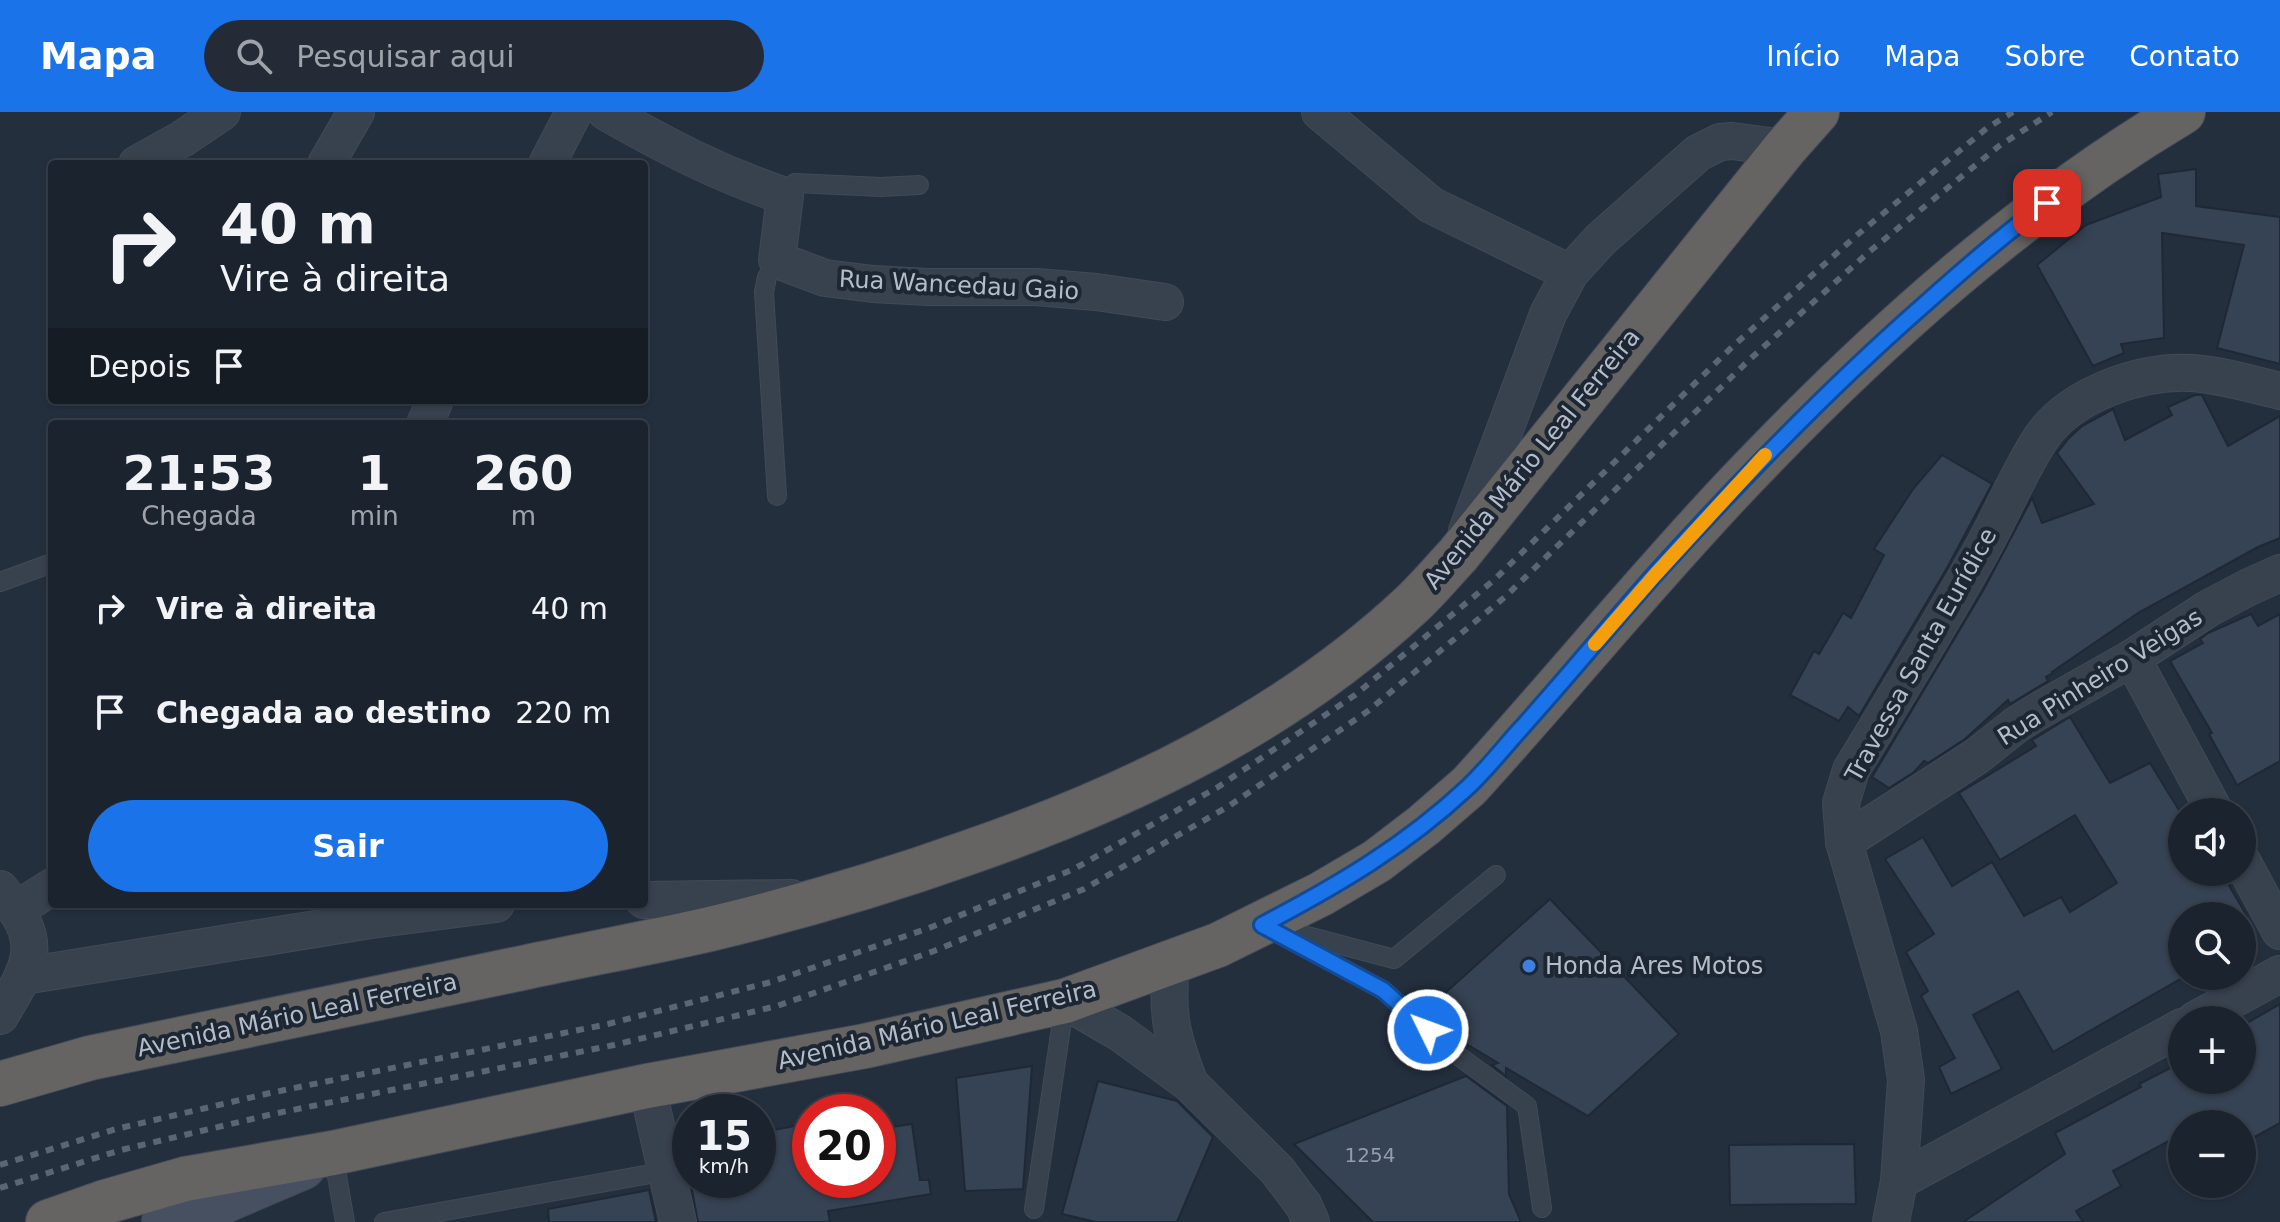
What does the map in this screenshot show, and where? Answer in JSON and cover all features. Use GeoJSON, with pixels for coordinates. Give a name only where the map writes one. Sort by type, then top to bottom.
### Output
{"type":"FeatureCollection","features":[{"type":"Feature","properties":{"kind":"highway","name":"Avenida Mário Leal Ferreira"},"geometry":{"type":"LineString","coordinates":[[0,1084],[90,1058],[710,929],[832,897],[1048,825],[1202,754],[1264,717],[1349,657],[1414,603],[1458,555],[1817,112]]}},
{"type":"Feature","properties":{"kind":"highway","name":"Avenida Mário Leal Ferreira"},"geometry":{"type":"LineString","coordinates":[[48,1222],[185,1179],[333,1153],[647,1086],[865,1046],[1065,1001],[1171,964],[1262,925],[1377,861],[1469,786],[1745,475],[1878,345],[2026,218],[2132,142],[2183,112]]}},
{"type":"Feature","properties":{"kind":"main road","name":"Avenida Mário Leal Ferreira"},"geometry":{"type":"LineString","coordinates":[[164,1222],[217,1204],[333,1153]]}},
{"type":"Feature","properties":{"kind":"street"},"geometry":{"type":"LineString","coordinates":[[144,160],[222,112]]}},
{"type":"Feature","properties":{"kind":"street"},"geometry":{"type":"LineString","coordinates":[[328,160],[356,112]]}},
{"type":"Feature","properties":{"kind":"street"},"geometry":{"type":"LineString","coordinates":[[549,160],[574,112]]}},
{"type":"Feature","properties":{"kind":"street"},"geometry":{"type":"LineString","coordinates":[[606,112],[674,150],[741,181],[785,196],[777,260]]}},
{"type":"Feature","properties":{"kind":"street"},"geometry":{"type":"LineString","coordinates":[[1320,112],[1431,205],[1570,273]]}},
{"type":"Feature","properties":{"kind":"street"},"geometry":{"type":"LineString","coordinates":[[1458,555],[1548,314],[1570,273],[1600,240],[1698,153],[1720,142],[1732,141],[1785,148]]}},
{"type":"Feature","properties":{"kind":"street","name":"Rua Wancedau Gaio"},"geometry":{"type":"LineString","coordinates":[[777,260],[825,278],[873,284],[1036,287],[1165,302]]}},
{"type":"Feature","properties":{"kind":"street","name":"Travessa Santa Eurídice"},"geometry":{"type":"LineString","coordinates":[[1891,1222],[1899,1181],[1906,1080],[1899,1031],[1844,842],[1841,803],[1851,770],[1981,552],[2042,437],[2066,411],[2095,393],[2158,375],[2188,373],[2223,377],[2280,391]]}},
{"type":"Feature","properties":{"kind":"street","name":"Rua Pinheiro Veigas"},"geometry":{"type":"LineString","coordinates":[[1844,842],[1977,756],[2026,719],[2132,658],[2209,608],[2280,573]]}},
{"type":"Feature","properties":{"kind":"street"},"geometry":{"type":"LineString","coordinates":[[2132,658],[2207,798]]}},
{"type":"Feature","properties":{"kind":"street"},"geometry":{"type":"LineString","coordinates":[[2256,886],[2280,931]]}},
{"type":"Feature","properties":{"kind":"street"},"geometry":{"type":"LineString","coordinates":[[0,1016],[24,976],[29,957],[28,936],[8,899],[48,888]]}},
{"type":"Feature","properties":{"kind":"street"},"geometry":{"type":"LineString","coordinates":[[648,900],[832,897]]}},
{"type":"Feature","properties":{"kind":"street"},"geometry":{"type":"LineString","coordinates":[[24,976],[371,920],[465,908]]}},
{"type":"Feature","properties":{"kind":"street"},"geometry":{"type":"LineString","coordinates":[[1171,964],[1169,1015],[1174,1040],[1190,1084]]}},
{"type":"Feature","properties":{"kind":"street"},"geometry":{"type":"LineString","coordinates":[[2221,1006],[2280,974]]}},
{"type":"Feature","properties":{"kind":"street"},"geometry":{"type":"LineString","coordinates":[[1065,1001],[1120,1033],[1190,1084],[1277,1170],[1304,1206],[1311,1222]]}},
{"type":"Feature","properties":{"kind":"street"},"geometry":{"type":"LineString","coordinates":[[1899,1181],[2168,1035]]}},
{"type":"Feature","properties":{"kind":"street"},"geometry":{"type":"LineString","coordinates":[[647,1086],[678,1222]]}},
{"type":"Feature","properties":{"kind":"lane"},"geometry":{"type":"LineString","coordinates":[[785,196],[795,183],[881,187],[919,185]]}},
{"type":"Feature","properties":{"kind":"lane"},"geometry":{"type":"LineString","coordinates":[[777,260],[767,277],[764,292],[777,496]]}},
{"type":"Feature","properties":{"kind":"lane"},"geometry":{"type":"LineString","coordinates":[[0,582],[48,564]]}},
{"type":"Feature","properties":{"kind":"lane"},"geometry":{"type":"LineString","coordinates":[[1262,925],[1394,959],[1496,875]]}},
{"type":"Feature","properties":{"kind":"lane"},"geometry":{"type":"LineString","coordinates":[[1262,925],[1383,990],[1453,1052],[1527,1106],[1542,1208]]}},
{"type":"Feature","properties":{"kind":"lane"},"geometry":{"type":"LineString","coordinates":[[1034,1209],[1065,1001]]}},
{"type":"Feature","properties":{"kind":"lane"},"geometry":{"type":"LineString","coordinates":[[333,1153],[345,1222]]}},
{"type":"Feature","properties":{"kind":"lane"},"geometry":{"type":"LineString","coordinates":[[384,1222],[667,1171]]}},
{"type":"Feature","properties":{"kind":"building"},"geometry":{"type":"Polygon","coordinates":[[[2196,169],[2196,206],[2280,217],[2280,364],[2217,348],[2244,245],[2162,233],[2164,338],[2121,344],[2124,353],[2093,366],[2037,265],[2086,225],[2161,197],[2158,174],[2196,169]]]}},
{"type":"Feature","properties":{"kind":"building"},"geometry":{"type":"Polygon","coordinates":[[[2202,395],[2228,446],[2280,416],[2280,538],[2138,613],[2052,672],[2046,677],[2048,681],[2010,704],[2008,700],[1965,739],[1928,763],[1924,761],[1914,772],[1889,788],[1872,777],[1984,589],[2032,498],[2042,523],[2094,504],[2057,453],[2069,438],[2082,426],[2113,409],[2125,440],[2172,415],[2168,407],[2202,395]]]}},
{"type":"Feature","properties":{"kind":"building"},"geometry":{"type":"Polygon","coordinates":[[[1942,455],[1992,484],[1947,568],[1859,716],[1848,707],[1839,721],[1790,695],[1814,651],[1819,654],[1843,613],[1851,618],[1884,555],[1874,549],[1913,489],[1942,455]]]}},
{"type":"Feature","properties":{"kind":"building"},"geometry":{"type":"Polygon","coordinates":[[[2251,614],[2258,626],[2280,614],[2280,761],[2237,785],[2209,734],[2212,733],[2170,661],[2203,643],[2200,639],[2208,633],[2251,614]]]}},
{"type":"Feature","properties":{"kind":"building"},"geometry":{"type":"Polygon","coordinates":[[[2070,717],[2110,783],[2150,763],[2172,798],[2168,798],[2168,886],[2229,886],[2239,902],[2168,902],[2168,986],[2053,1052],[2018,991],[1973,1015],[2002,1069],[1951,1094],[1939,1067],[1955,1058],[1921,996],[1928,991],[1906,952],[1934,934],[1885,859],[1923,837],[1952,886],[1992,862],[2024,916],[2061,897],[2070,912],[2117,883],[2075,815],[2000,860],[1959,793],[2036,746],[2032,740],[2070,717]]]}},
{"type":"Feature","properties":{"kind":"building"},"geometry":{"type":"Polygon","coordinates":[[[1550,899],[1679,1034],[1588,1116],[1506,1068],[1506,1076],[1492,1065],[1498,1063],[1450,1034],[1467,1019],[1444,994],[1550,899]]]}},
{"type":"Feature","properties":{"kind":"building"},"geometry":{"type":"Polygon","coordinates":[[[2280,1004],[2280,1123],[2256,1136],[2256,1110],[2168,1110],[2168,1142],[2113,1171],[2121,1186],[2076,1211],[2083,1222],[1963,1222],[2065,1154],[2055,1133],[2168,1069],[2168,1094],[2256,1094],[2256,1018],[2280,1004]]]}},
{"type":"Feature","properties":{"kind":"building"},"geometry":{"type":"Polygon","coordinates":[[[1032,1066],[1023,1189],[965,1191],[956,1078],[1032,1066]]]}},
{"type":"Feature","properties":{"kind":"building"},"geometry":{"type":"Polygon","coordinates":[[[1466,1076],[1507,1106],[1509,1194],[1521,1222],[1373,1222],[1294,1144],[1466,1076]]]}},
{"type":"Feature","properties":{"kind":"building"},"geometry":{"type":"Polygon","coordinates":[[[1098,1081],[1177,1101],[1213,1137],[1177,1222],[1096,1222],[1062,1214],[1098,1081]]]}},
{"type":"Feature","properties":{"kind":"building"},"geometry":{"type":"Polygon","coordinates":[[[912,1124],[920,1180],[929,1180],[931,1194],[828,1211],[830,1222],[698,1222],[693,1198],[776,1198],[776,1130],[792,1126],[792,1198],[896,1198],[896,1126],[912,1124]]]}},
{"type":"Feature","properties":{"kind":"building"},"geometry":{"type":"Polygon","coordinates":[[[1854,1144],[1856,1204],[1730,1205],[1729,1145],[1854,1144]]]}},
{"type":"Feature","properties":{"kind":"building"},"geometry":{"type":"Polygon","coordinates":[[[649,1190],[656,1222],[549,1222],[548,1209],[649,1190]]]}},
{"type":"Feature","properties":{"kind":"railway"},"geometry":{"type":"LineString","coordinates":[[0,1165],[116,1129],[270,1093],[608,1024],[771,982],[929,928],[1074,869],[1218,787],[1355,695],[1494,580],[1732,347],[1857,235],[1987,128],[2013,112]]}},
{"type":"Feature","properties":{"kind":"railway"},"geometry":{"type":"LineString","coordinates":[[0,1188],[121,1150],[273,1114],[614,1045],[777,1006],[934,951],[1084,889],[1229,806],[1368,711],[1506,596],[1748,361],[1870,251],[1999,146],[2052,112]]}},
{"type":"Feature","properties":{"kind":"slow traffic"},"geometry":{"type":"LineString","coordinates":[[1595,644],[1765,455]]}},
{"type":"Feature","properties":{"kind":"place","name":"Honda Ares Motos"},"geometry":{"type":"Point","coordinates":[1529,966]}},
{"type":"Feature","properties":{"kind":"route"},"geometry":{"type":"LineString","coordinates":[[1428,1030],[1383,990],[1262,925],[1377,861],[1469,786],[1745,475],[1878,345],[1960,272],[2047,203]]}}]}
